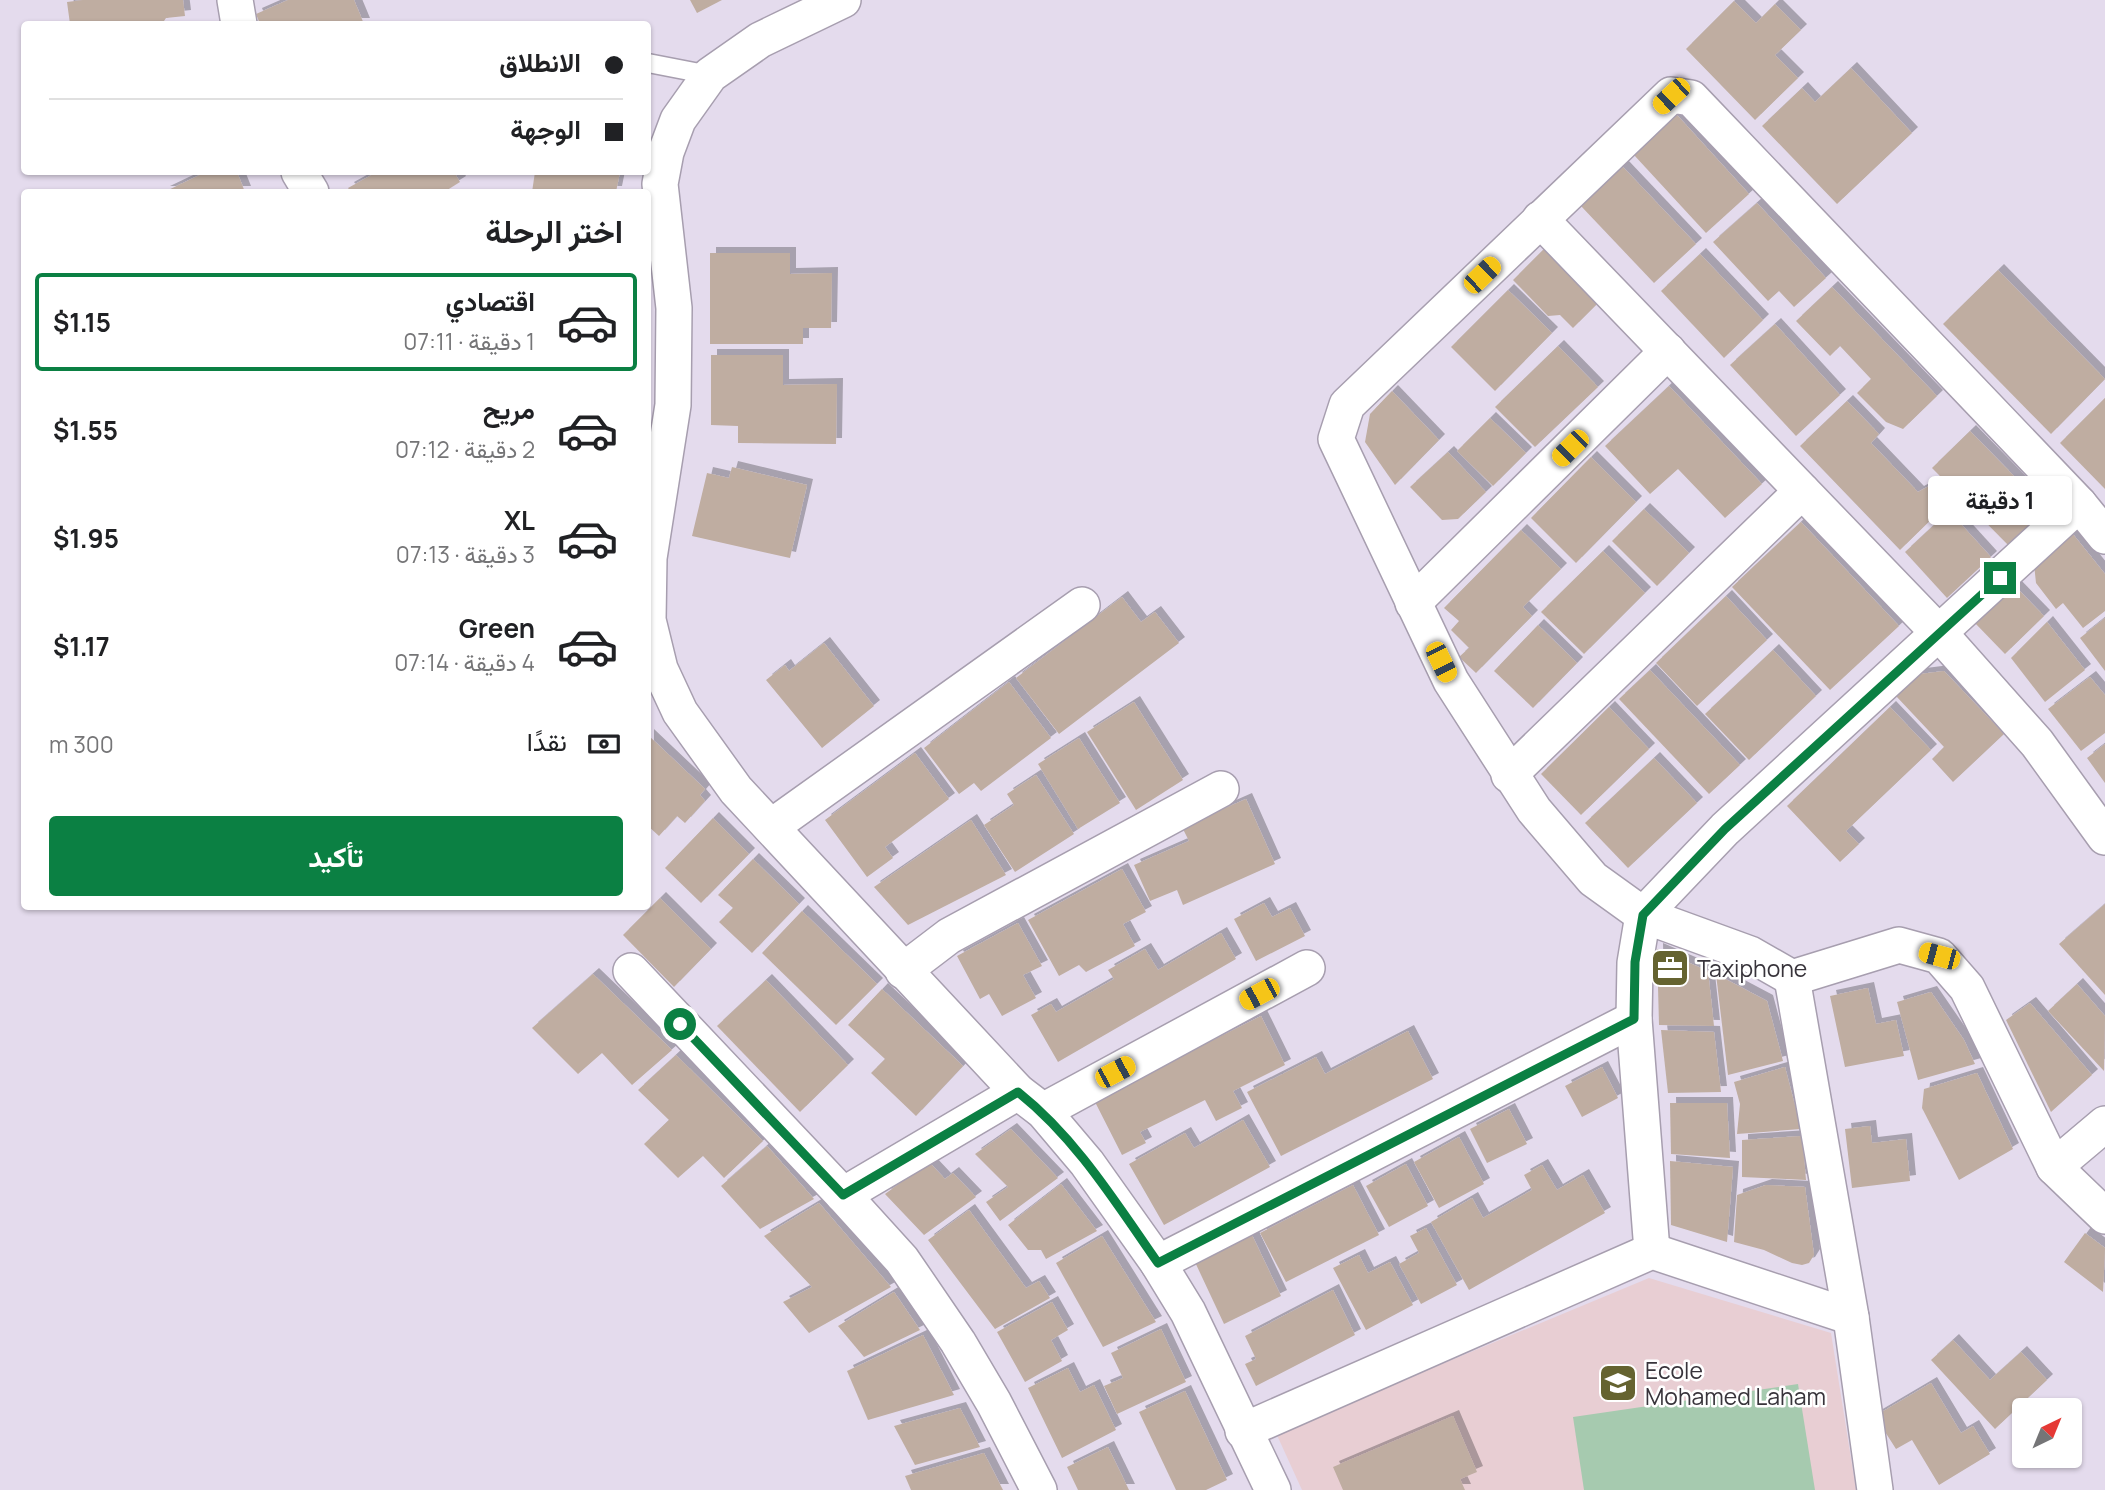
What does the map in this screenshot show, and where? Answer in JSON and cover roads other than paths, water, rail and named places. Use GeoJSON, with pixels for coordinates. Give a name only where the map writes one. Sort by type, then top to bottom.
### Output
{"type":"FeatureCollection","features":[{"type":"Feature","properties":{"kind":"street"},"geometry":{"type":"LineString","coordinates":[[235,0],[238,21]]}},
{"type":"Feature","properties":{"kind":"street"},"geometry":{"type":"LineString","coordinates":[[651,545],[673,405],[674,308],[660,184],[666,152],[678,120],[710,75],[760,40],[843,0]]}},
{"type":"Feature","properties":{"kind":"street"},"geometry":{"type":"LineString","coordinates":[[2105,537],[2079,504],[1691,97],[1671,96],[1540,219],[1347,405],[1336,439],[1451,681],[1534,810],[1593,879],[1643,915],[1750,954],[1792,978],[1899,945],[1939,956],[1967,988],[2054,1167],[2105,1216]]}},
{"type":"Feature","properties":{"kind":"street"},"geometry":{"type":"LineString","coordinates":[[1540,219],[1940,634],[2037,743],[2105,837]]}},
{"type":"Feature","properties":{"kind":"street"},"geometry":{"type":"LineString","coordinates":[[1413,603],[1668,351]]}},
{"type":"Feature","properties":{"kind":"street"},"geometry":{"type":"LineString","coordinates":[[1509,775],[1802,491]]}},
{"type":"Feature","properties":{"kind":"street"},"geometry":{"type":"LineString","coordinates":[[1652,1251],[1634,1019],[1635,962],[1643,915],[1725,829],[2079,504]]}},
{"type":"Feature","properties":{"kind":"street"},"geometry":{"type":"LineString","coordinates":[[771,827],[1082,605]]}},
{"type":"Feature","properties":{"kind":"street"},"geometry":{"type":"LineString","coordinates":[[651,643],[654,666],[680,712],[736,790],[903,971],[1087,1163],[1158,1263],[1188,1312],[1273,1490]]}},
{"type":"Feature","properties":{"kind":"street"},"geometry":{"type":"LineString","coordinates":[[903,971],[949,936],[1221,789]]}},
{"type":"Feature","properties":{"kind":"street"},"geometry":{"type":"LineString","coordinates":[[843,1195],[1307,968]]}},
{"type":"Feature","properties":{"kind":"street"},"geometry":{"type":"LineString","coordinates":[[631,971],[901,1260],[958,1342],[1040,1490]]}},
{"type":"Feature","properties":{"kind":"street"},"geometry":{"type":"LineString","coordinates":[[1792,978],[1851,1317],[1875,1490]]}},
{"type":"Feature","properties":{"kind":"street"},"geometry":{"type":"LineString","coordinates":[[1158,1263],[1634,1019]]}},
{"type":"Feature","properties":{"kind":"street"},"geometry":{"type":"LineString","coordinates":[[2054,1167],[2105,1124]]}},
{"type":"Feature","properties":{"kind":"street"},"geometry":{"type":"LineString","coordinates":[[1243,1431],[1652,1251],[1851,1317]]}},
{"type":"Feature","properties":{"kind":"lane"},"geometry":{"type":"LineString","coordinates":[[651,63],[710,75]]}},
{"type":"Feature","properties":{"kind":"place","name":"Taxiphone"},"geometry":{"type":"Point","coordinates":[1670,968]}},
{"type":"Feature","properties":{"kind":"place","name":"Ecole Mohamed Laham"},"geometry":{"type":"Point","coordinates":[1618,1383]}}]}
